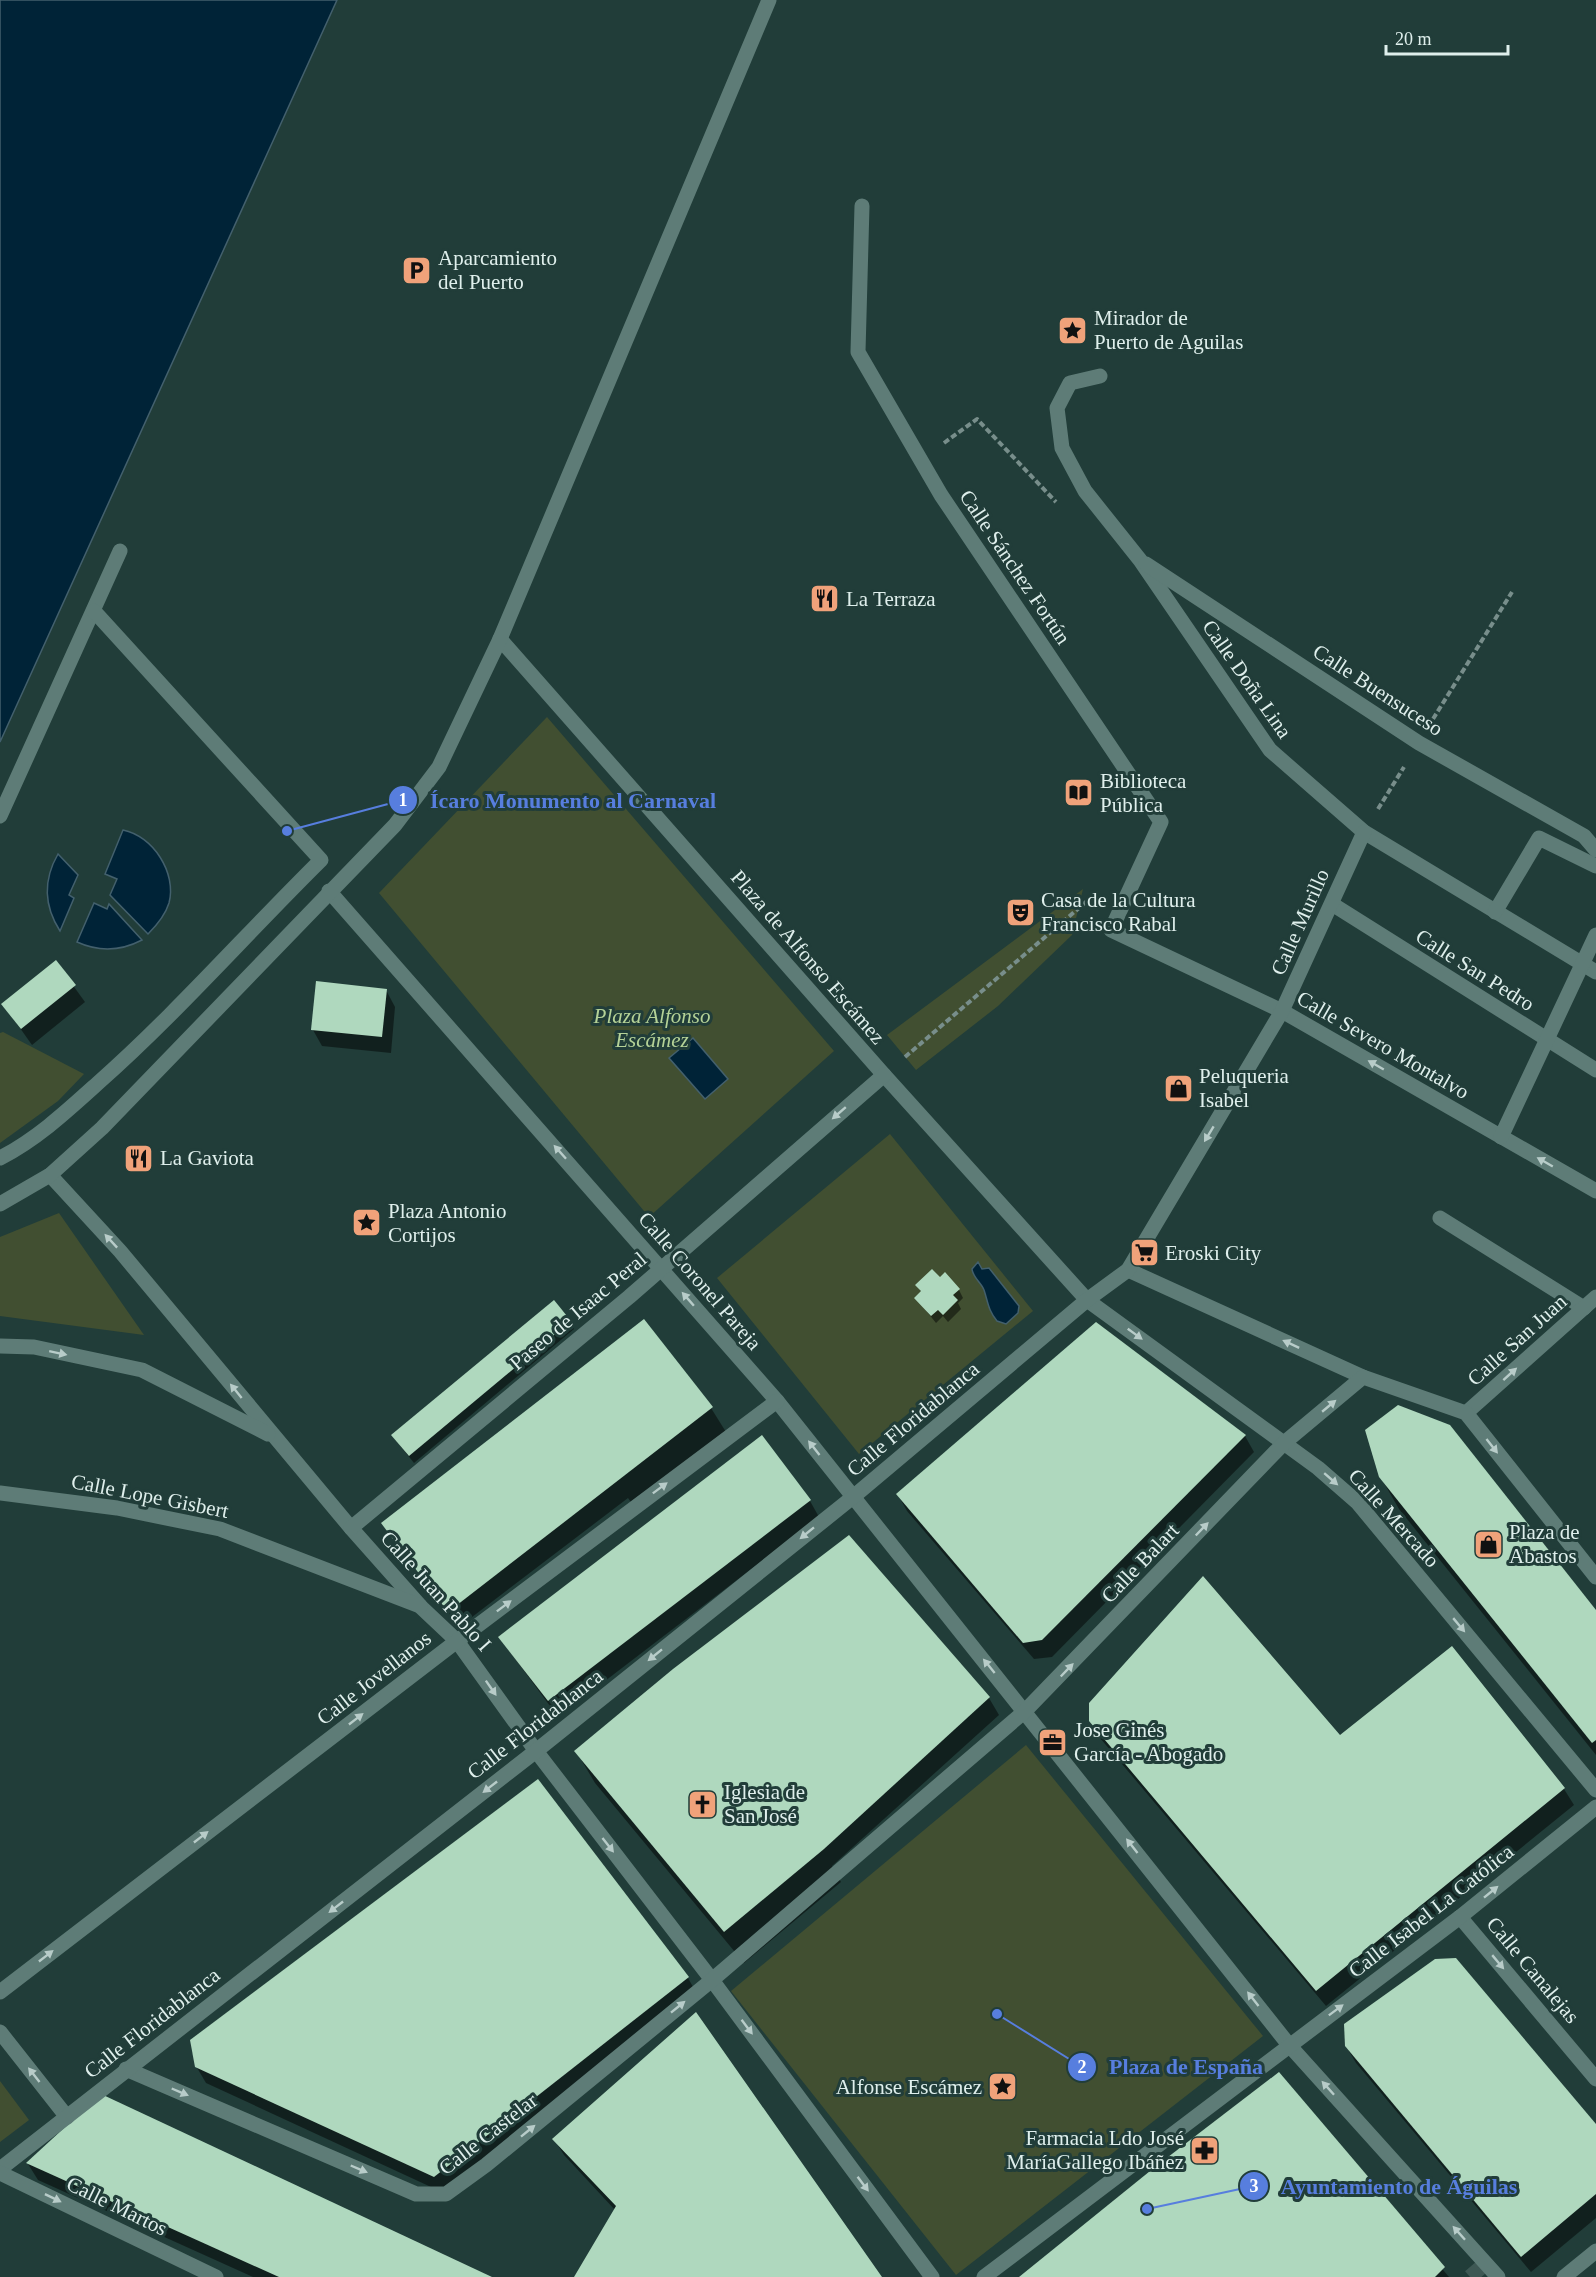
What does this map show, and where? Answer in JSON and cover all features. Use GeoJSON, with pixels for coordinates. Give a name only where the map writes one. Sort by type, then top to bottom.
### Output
{"type":"FeatureCollection","features":[{"type":"Feature","properties":{"kind":"street"},"geometry":{"type":"LineString","coordinates":[[757,0],[759,26]]}},
{"type":"Feature","properties":{"kind":"street"},"geometry":{"type":"LineString","coordinates":[[0,1204],[50,1174],[102,1128],[395,825],[439,767],[500,639],[769,0]]}},
{"type":"Feature","properties":{"kind":"street","name":"Calle Sánchez Fortún"},"geometry":{"type":"LineString","coordinates":[[862,206],[858,352],[920,461],[1161,822],[1111,930]]}},
{"type":"Feature","properties":{"kind":"street","name":"Calle Doña Lina"},"geometry":{"type":"LineString","coordinates":[[1100,376],[1070,383],[1057,408],[1062,448],[1085,491],[1140,560],[1269,750],[1364,832],[1596,972]]}},
{"type":"Feature","properties":{"kind":"street"},"geometry":{"type":"LineString","coordinates":[[0,816],[120,551]]}},
{"type":"Feature","properties":{"kind":"street","name":"Calle Buensuceso"},"geometry":{"type":"LineString","coordinates":[[1140,560],[1419,743],[1584,836],[1596,850]]}},
{"type":"Feature","properties":{"kind":"street"},"geometry":{"type":"LineString","coordinates":[[0,1158],[18,1149],[54,1122],[130,1054],[321,860],[94,611]]}},
{"type":"Feature","properties":{"kind":"street","name":"Plaza de Alfonso Escámez"},"geometry":{"type":"LineString","coordinates":[[500,639],[884,1075],[1087,1300]]}},
{"type":"Feature","properties":{"kind":"street","name":"Calle Murillo"},"geometry":{"type":"LineString","coordinates":[[1128,1270],[1282,1011],[1364,832]]}},
{"type":"Feature","properties":{"kind":"street"},"geometry":{"type":"LineString","coordinates":[[1495,912],[1539,838],[1596,866]]}},
{"type":"Feature","properties":{"kind":"street","name":"Calle Coronel Pareja"},"geometry":{"type":"LineString","coordinates":[[329,891],[777,1401],[1289,2044],[1498,2277]]}},
{"type":"Feature","properties":{"kind":"street","name":"Calle San Pedro"},"geometry":{"type":"LineString","coordinates":[[1332,904],[1596,1070]]}},
{"type":"Feature","properties":{"kind":"street","name":"Calle Severo Montalvo"},"geometry":{"type":"LineString","coordinates":[[1111,930],[1282,1011],[1596,1191]]}},
{"type":"Feature","properties":{"kind":"street"},"geometry":{"type":"LineString","coordinates":[[1501,1137],[1548,1041],[1596,934]]}},
{"type":"Feature","properties":{"kind":"street","name":"Paseo de Isaac Peral"},"geometry":{"type":"LineString","coordinates":[[351,1528],[661,1267],[884,1075]]}},
{"type":"Feature","properties":{"kind":"street","name":"Calle Juan Pablo I"},"geometry":{"type":"LineString","coordinates":[[50,1174],[120,1251],[351,1528],[422,1608],[457,1641],[536,1751],[712,1980],[932,2277]]}},
{"type":"Feature","properties":{"kind":"street"},"geometry":{"type":"LineString","coordinates":[[1440,1218],[1584,1308]]}},
{"type":"Feature","properties":{"kind":"street"},"geometry":{"type":"LineString","coordinates":[[1128,1270],[1363,1377],[1466,1413],[1596,1577]]}},
{"type":"Feature","properties":{"kind":"street","name":"Calle Floridablanca"},"geometry":{"type":"LineString","coordinates":[[0,2171],[126,2069],[536,1751],[853,1497],[1087,1300],[1128,1270]]}},
{"type":"Feature","properties":{"kind":"street","name":"Calle San Juan"},"geometry":{"type":"LineString","coordinates":[[1466,1413],[1596,1297]]}},
{"type":"Feature","properties":{"kind":"street","name":"Calle Mercado"},"geometry":{"type":"LineString","coordinates":[[1087,1300],[1318,1468],[1357,1502],[1596,1790]]}},
{"type":"Feature","properties":{"kind":"street","name":"Calle Juan Pablo I"},"geometry":{"type":"LineString","coordinates":[[0,1346],[34,1347],[142,1370],[273,1436]]}},
{"type":"Feature","properties":{"kind":"street","name":"Calle Balart"},"geometry":{"type":"LineString","coordinates":[[712,1980],[1025,1711],[1284,1443],[1363,1377]]}},
{"type":"Feature","properties":{"kind":"street","name":"Calle Jovellanos"},"geometry":{"type":"LineString","coordinates":[[0,1992],[457,1641],[777,1401]]}},
{"type":"Feature","properties":{"kind":"street","name":"Calle Lope Gisbert"},"geometry":{"type":"LineString","coordinates":[[0,1492],[117,1508],[220,1529],[422,1608]]}},
{"type":"Feature","properties":{"kind":"street","name":"Calle Isabel La Católica"},"geometry":{"type":"LineString","coordinates":[[984,2277],[1289,2044],[1460,1917],[1596,1807]]}},
{"type":"Feature","properties":{"kind":"street","name":"Calle Canalejas"},"geometry":{"type":"LineString","coordinates":[[1460,1917],[1596,2079]]}},
{"type":"Feature","properties":{"kind":"street","name":"Calle Castelar"},"geometry":{"type":"LineString","coordinates":[[126,2069],[416,2194],[446,2194],[486,2165],[712,1980]]}},
{"type":"Feature","properties":{"kind":"street"},"geometry":{"type":"LineString","coordinates":[[0,2032],[67,2117]]}},
{"type":"Feature","properties":{"kind":"street","name":"Calle Martos"},"geometry":{"type":"LineString","coordinates":[[0,2171],[216,2277]]}},
{"type":"Feature","properties":{"kind":"street"},"geometry":{"type":"LineString","coordinates":[[1564,2277],[1596,2250]]}},
{"type":"Feature","properties":{"kind":"path"},"geometry":{"type":"LineString","coordinates":[[920,461],[977,419],[1061,508],[1085,491]]}},
{"type":"Feature","properties":{"kind":"path"},"geometry":{"type":"LineString","coordinates":[[1364,832],[1512,592]]}},
{"type":"Feature","properties":{"kind":"path"},"geometry":{"type":"LineString","coordinates":[[884,1075],[1062,920]]}},
{"type":"Feature","properties":{"kind":"green space","name":"Plaza Alfonso Escámez"},"geometry":{"type":"Polygon","coordinates":[[[547,717],[834,1051],[649,1217],[379,893],[547,717]]]}},
{"type":"Feature","properties":{"kind":"green space"},"geometry":{"type":"Polygon","coordinates":[[[1083,889],[1072,935],[998,1006],[916,1070],[887,1035],[1083,889]]]}},
{"type":"Feature","properties":{"kind":"green space"},"geometry":{"type":"Polygon","coordinates":[[[3,1032],[84,1074],[58,1101],[0,1143],[0,1033],[3,1032]]]}},
{"type":"Feature","properties":{"kind":"green space"},"geometry":{"type":"Polygon","coordinates":[[[890,1134],[1033,1311],[859,1454],[717,1278],[890,1134]]]}},
{"type":"Feature","properties":{"kind":"green space"},"geometry":{"type":"Polygon","coordinates":[[[59,1213],[144,1335],[0,1316],[0,1237],[59,1213]]]}},
{"type":"Feature","properties":{"kind":"green space"},"geometry":{"type":"Polygon","coordinates":[[[1026,1745],[1263,2036],[956,2275],[731,1991],[1026,1745]]]}},
{"type":"Feature","properties":{"kind":"green space"},"geometry":{"type":"Polygon","coordinates":[[[0,2081],[29,2120],[0,2142],[0,2081]]]}},
{"type":"Feature","properties":{"kind":"water"},"geometry":{"type":"Polygon","coordinates":[[[0,0],[337,0],[0,742],[0,0]]]}},
{"type":"Feature","properties":{"kind":"water"},"geometry":{"type":"Polygon","coordinates":[[[123,830],[144,840],[153,848],[166,868],[169,880],[171,891],[169,903],[160,920],[148,934],[110,895],[117,879],[105,874],[123,830]]]}},
{"type":"Feature","properties":{"kind":"water"},"geometry":{"type":"Polygon","coordinates":[[[58,854],[78,875],[69,895],[74,898],[60,931],[51,912],[47,893],[50,873],[58,854]]]}},
{"type":"Feature","properties":{"kind":"water"},"geometry":{"type":"Polygon","coordinates":[[[94,903],[107,909],[109,904],[142,940],[110,949],[77,942],[94,903]]]}},
{"type":"Feature","properties":{"kind":"water"},"geometry":{"type":"Polygon","coordinates":[[[693,1038],[728,1079],[705,1099],[669,1058],[693,1038]]]}},
{"type":"Feature","properties":{"kind":"water"},"geometry":{"type":"Polygon","coordinates":[[[978,1262],[982,1269],[989,1268],[1019,1306],[1018,1313],[1006,1324],[997,1321],[994,1317],[983,1287],[974,1275],[972,1269],[978,1262]]]}},
{"type":"Feature","properties":{"kind":"building"},"geometry":{"type":"Polygon","coordinates":[[[56,960],[76,985],[21,1029],[1,1004],[56,960]]]}},
{"type":"Feature","properties":{"kind":"building"},"geometry":{"type":"Polygon","coordinates":[[[316,981],[387,989],[382,1037],[311,1030],[316,981]]]}},
{"type":"Feature","properties":{"kind":"building"},"geometry":{"type":"Polygon","coordinates":[[[932,1269],[940,1277],[945,1272],[960,1289],[953,1295],[958,1300],[943,1315],[938,1310],[931,1316],[914,1298],[921,1291],[915,1285],[932,1269]]]}},
{"type":"Feature","properties":{"kind":"building"},"geometry":{"type":"Polygon","coordinates":[[[554,1300],[571,1321],[409,1456],[391,1435],[554,1300]]]}},
{"type":"Feature","properties":{"kind":"building"},"geometry":{"type":"Polygon","coordinates":[[[644,1319],[713,1407],[448,1612],[381,1523],[644,1319]]]}},
{"type":"Feature","properties":{"kind":"building"},"geometry":{"type":"Polygon","coordinates":[[[1096,1322],[1246,1435],[1042,1640],[1023,1643],[896,1494],[1096,1322]]]}},
{"type":"Feature","properties":{"kind":"building","name":"Plaza de Abastos"},"geometry":{"type":"Polygon","coordinates":[[[1398,1405],[1450,1425],[1596,1610],[1596,1740],[1592,1743],[1379,1477],[1365,1430],[1398,1405]]]}},
{"type":"Feature","properties":{"kind":"building"},"geometry":{"type":"Polygon","coordinates":[[[762,1435],[811,1500],[548,1701],[498,1637],[762,1435]]]}},
{"type":"Feature","properties":{"kind":"building"},"geometry":{"type":"Polygon","coordinates":[[[849,1535],[990,1697],[824,1849],[724,1932],[574,1751],[673,1669],[849,1535]]]}},
{"type":"Feature","properties":{"kind":"building"},"geometry":{"type":"Polygon","coordinates":[[[1203,1576],[1340,1735],[1452,1646],[1565,1788],[1316,1991],[1089,1721],[1089,1703],[1203,1576]]]}},
{"type":"Feature","properties":{"kind":"building"},"geometry":{"type":"Polygon","coordinates":[[[538,1779],[689,1977],[434,2177],[195,2067],[190,2040],[538,1779]]]}},
{"type":"Feature","properties":{"kind":"building"},"geometry":{"type":"Polygon","coordinates":[[[1456,1958],[1596,2124],[1596,2194],[1521,2257],[1345,2046],[1344,2024],[1435,1959],[1456,1958]]]}},
{"type":"Feature","properties":{"kind":"building"},"geometry":{"type":"Polygon","coordinates":[[[696,2012],[882,2277],[574,2277],[616,2206],[552,2139],[696,2012]]]}},
{"type":"Feature","properties":{"kind":"building"},"geometry":{"type":"Polygon","coordinates":[[[1279,2072],[1445,2267],[1435,2277],[1019,2277],[1155,2167],[1279,2072]]]}},
{"type":"Feature","properties":{"kind":"building"},"geometry":{"type":"Polygon","coordinates":[[[101,2094],[492,2277],[279,2277],[26,2163],[101,2094]]]}},
{"type":"Feature","properties":{"kind":"tunnel"},"geometry":{"type":"LineString","coordinates":[[1470,2277],[1486,2263]]}},
{"type":"Feature","properties":{"kind":"place","name":"Aparcamiento del Puerto"},"geometry":{"type":"Point","coordinates":[417,270]}},
{"type":"Feature","properties":{"kind":"place","name":"Mirador de Puerto de Aguilas"},"geometry":{"type":"Point","coordinates":[1073,330]}},
{"type":"Feature","properties":{"kind":"place","name":"La Terraza"},"geometry":{"type":"Point","coordinates":[825,599]}},
{"type":"Feature","properties":{"kind":"place","name":"Biblioteca Pública"},"geometry":{"type":"Point","coordinates":[1079,793]}},
{"type":"Feature","properties":{"kind":"place","name":"Ícaro Monumento al Carnaval"},"geometry":{"type":"Point","coordinates":[287,831]}},
{"type":"Feature","properties":{"kind":"place","name":"Casa de la Cultura Francisco Rabal"},"geometry":{"type":"Point","coordinates":[1020,912]}},
{"type":"Feature","properties":{"kind":"place","name":"Peluqueria Isabel"},"geometry":{"type":"Point","coordinates":[1178,1088]}},
{"type":"Feature","properties":{"kind":"place","name":"La Gaviota"},"geometry":{"type":"Point","coordinates":[139,1158]}},
{"type":"Feature","properties":{"kind":"place","name":"Plaza Antonio Cortijos"},"geometry":{"type":"Point","coordinates":[367,1223]}},
{"type":"Feature","properties":{"kind":"place","name":"Eroski City"},"geometry":{"type":"Point","coordinates":[1144,1253]}},
{"type":"Feature","properties":{"kind":"place","name":"Plaza de Abastos"},"geometry":{"type":"Point","coordinates":[1488,1544]}},
{"type":"Feature","properties":{"kind":"place","name":"Jose Ginés García - Abogado"},"geometry":{"type":"Point","coordinates":[1053,1742]}},
{"type":"Feature","properties":{"kind":"place","name":"Iglesia de San José"},"geometry":{"type":"Point","coordinates":[703,1804]}},
{"type":"Feature","properties":{"kind":"place","name":"Plaza de España"},"geometry":{"type":"Point","coordinates":[997,2014]}},
{"type":"Feature","properties":{"kind":"place","name":"Alfonse Escámez"},"geometry":{"type":"Point","coordinates":[1003,2087]}},
{"type":"Feature","properties":{"kind":"place","name":"Farmacia Ldo José MaríaGallego Ibáñez"},"geometry":{"type":"Point","coordinates":[1205,2150]}},
{"type":"Feature","properties":{"kind":"place","name":"Ayuntamiento de Águilas"},"geometry":{"type":"Point","coordinates":[1147,2209]}}]}
